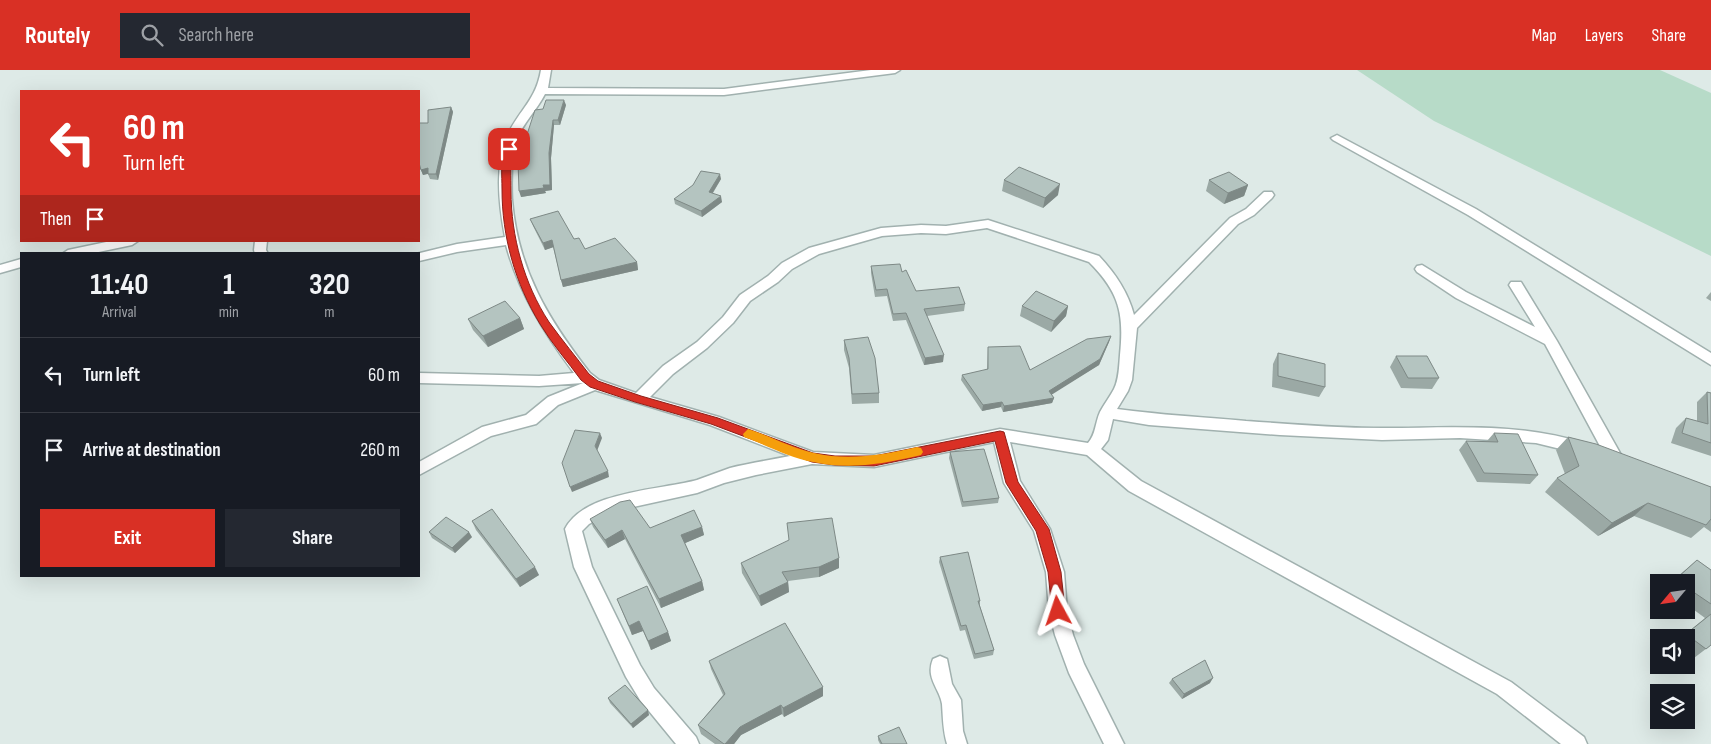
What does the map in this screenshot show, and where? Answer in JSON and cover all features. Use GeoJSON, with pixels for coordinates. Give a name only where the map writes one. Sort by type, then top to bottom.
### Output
{"type":"FeatureCollection","features":[{"type":"Feature","properties":{"kind":"street"},"geometry":{"type":"LineString","coordinates":[[546,70],[542,91],[512,138],[506,160],[506,204],[510,240],[526,289],[544,323],[590,380]]}},
{"type":"Feature","properties":{"kind":"street"},"geometry":{"type":"LineString","coordinates":[[542,91],[724,92],[895,70]]}},
{"type":"Feature","properties":{"kind":"street"},"geometry":{"type":"LineString","coordinates":[[1337,138],[1472,212],[1711,360]]}},
{"type":"Feature","properties":{"kind":"street"},"geometry":{"type":"LineString","coordinates":[[1130,327],[1234,221],[1250,212],[1268,195]]}},
{"type":"Feature","properties":{"kind":"street"},"geometry":{"type":"LineString","coordinates":[[639,399],[668,370],[702,345],[728,320],[745,298],[787,266],[814,250],[881,232],[921,229],[946,230],[988,224],[1094,259],[1105,270],[1123,298],[1130,327],[1125,380],[1121,391],[1107,413],[1100,440],[1091,450]]}},
{"type":"Feature","properties":{"kind":"street"},"geometry":{"type":"LineString","coordinates":[[420,257],[457,248],[510,240]]}},
{"type":"Feature","properties":{"kind":"street"},"geometry":{"type":"LineString","coordinates":[[78,252],[127,242]]}},
{"type":"Feature","properties":{"kind":"street"},"geometry":{"type":"LineString","coordinates":[[0,269],[20,263]]}},
{"type":"Feature","properties":{"kind":"street"},"geometry":{"type":"LineString","coordinates":[[1422,269],[1461,295],[1550,341]]}},
{"type":"Feature","properties":{"kind":"street"},"geometry":{"type":"LineString","coordinates":[[1516,286],[1550,341],[1614,457]]}},
{"type":"Feature","properties":{"kind":"street"},"geometry":{"type":"LineString","coordinates":[[420,378],[539,381],[590,380],[639,399],[714,421],[812,458],[874,461],[1000,436],[1091,450],[1135,486],[1504,688],[1577,744]]}},
{"type":"Feature","properties":{"kind":"street"},"geometry":{"type":"LineString","coordinates":[[420,468],[488,431],[531,420],[553,401],[590,380]]}},
{"type":"Feature","properties":{"kind":"street"},"geometry":{"type":"LineString","coordinates":[[1107,413],[1149,419],[1280,429],[1382,434],[1460,432],[1536,437],[1632,463]]}},
{"type":"Feature","properties":{"kind":"street"},"geometry":{"type":"LineString","coordinates":[[1000,436],[1012,483],[1042,529],[1055,572],[1058,611],[1064,634],[1076,666],[1114,744]]}},
{"type":"Feature","properties":{"kind":"street"},"geometry":{"type":"LineString","coordinates":[[690,744],[647,694],[633,670],[583,567],[573,529],[579,521],[590,514],[614,505],[649,495],[697,487],[723,477],[812,458]]}},
{"type":"Feature","properties":{"kind":"street"},"geometry":{"type":"LineString","coordinates":[[940,665],[943,686],[951,700],[953,731],[957,744]]}},
{"type":"Feature","properties":{"kind":"green space"},"geometry":{"type":"Polygon","coordinates":[[[1357,70],[1660,70],[1711,93],[1711,256],[1434,121],[1357,70]]]}},
{"type":"Feature","properties":{"kind":"building"},"geometry":{"type":"Polygon","coordinates":[[[546,100],[564,100],[558,120],[553,120],[549,153],[550,185],[543,185],[544,188],[519,191],[518,162],[535,110],[543,109],[546,100]]]}},
{"type":"Feature","properties":{"kind":"building"},"geometry":{"type":"Polygon","coordinates":[[[451,107],[436,174],[428,174],[428,168],[421,170],[420,166],[420,123],[428,123],[428,110],[451,107]]]}},
{"type":"Feature","properties":{"kind":"building"},"geometry":{"type":"Polygon","coordinates":[[[1019,167],[1060,184],[1045,198],[1004,180],[1019,167]]]}},
{"type":"Feature","properties":{"kind":"building"},"geometry":{"type":"Polygon","coordinates":[[[701,171],[720,174],[709,192],[721,196],[701,211],[674,199],[693,185],[701,171]]]}},
{"type":"Feature","properties":{"kind":"building"},"geometry":{"type":"Polygon","coordinates":[[[1229,172],[1248,185],[1228,193],[1209,180],[1229,172]]]}},
{"type":"Feature","properties":{"kind":"building"},"geometry":{"type":"Polygon","coordinates":[[[558,211],[574,239],[579,238],[585,249],[615,238],[637,262],[561,280],[552,240],[543,243],[530,219],[558,211]]]}},
{"type":"Feature","properties":{"kind":"building"},"geometry":{"type":"Polygon","coordinates":[[[900,264],[902,272],[906,270],[916,291],[959,287],[965,304],[924,309],[944,355],[925,358],[906,313],[893,314],[887,289],[876,290],[871,266],[900,264]]]}},
{"type":"Feature","properties":{"kind":"building"},"geometry":{"type":"Polygon","coordinates":[[[1036,291],[1068,306],[1054,321],[1022,306],[1036,291]]]}},
{"type":"Feature","properties":{"kind":"building"},"geometry":{"type":"Polygon","coordinates":[[[505,301],[520,318],[483,336],[468,319],[505,301]]]}},
{"type":"Feature","properties":{"kind":"building"},"geometry":{"type":"Polygon","coordinates":[[[1111,336],[1100,359],[1049,391],[1054,398],[1004,406],[1002,402],[983,405],[962,375],[988,369],[988,347],[1020,346],[1030,370],[1087,339],[1111,336]]]}},
{"type":"Feature","properties":{"kind":"building"},"geometry":{"type":"Polygon","coordinates":[[[868,337],[875,358],[879,393],[852,394],[849,358],[844,340],[868,337]]]}},
{"type":"Feature","properties":{"kind":"building"},"geometry":{"type":"Polygon","coordinates":[[[1278,353],[1325,364],[1325,387],[1278,376],[1278,353]]]}},
{"type":"Feature","properties":{"kind":"building"},"geometry":{"type":"Polygon","coordinates":[[[1396,356],[1427,356],[1439,378],[1408,378],[1396,356]]]}},
{"type":"Feature","properties":{"kind":"building"},"geometry":{"type":"Polygon","coordinates":[[[1707,392],[1711,393],[1711,443],[1682,433],[1686,418],[1708,424],[1707,392]]]}},
{"type":"Feature","properties":{"kind":"building"},"geometry":{"type":"Polygon","coordinates":[[[575,430],[600,433],[595,446],[608,471],[570,487],[562,463],[575,430]]]}},
{"type":"Feature","properties":{"kind":"building"},"geometry":{"type":"Polygon","coordinates":[[[1494,433],[1518,434],[1538,475],[1484,473],[1466,441],[1498,442],[1494,433]]]}},
{"type":"Feature","properties":{"kind":"building"},"geometry":{"type":"Polygon","coordinates":[[[1568,437],[1596,444],[1711,487],[1711,519],[1706,525],[1648,503],[1612,523],[1557,478],[1579,466],[1568,437]]]}},
{"type":"Feature","properties":{"kind":"building"},"geometry":{"type":"Polygon","coordinates":[[[984,449],[999,498],[963,502],[950,452],[984,449]]]}},
{"type":"Feature","properties":{"kind":"building"},"geometry":{"type":"Polygon","coordinates":[[[630,500],[650,528],[694,510],[702,527],[681,535],[702,581],[659,599],[622,530],[605,540],[590,519],[620,502],[630,500]]]}},
{"type":"Feature","properties":{"kind":"building"},"geometry":{"type":"Polygon","coordinates":[[[492,509],[535,567],[516,579],[472,521],[492,509]]]}},
{"type":"Feature","properties":{"kind":"building"},"geometry":{"type":"Polygon","coordinates":[[[446,517],[469,532],[452,548],[429,532],[446,517]]]}},
{"type":"Feature","properties":{"kind":"building"},"geometry":{"type":"Polygon","coordinates":[[[832,518],[839,558],[819,567],[782,572],[788,582],[759,596],[741,563],[789,540],[787,523],[832,518]]]}},
{"type":"Feature","properties":{"kind":"building"},"geometry":{"type":"Polygon","coordinates":[[[968,552],[980,601],[978,601],[994,650],[975,654],[966,625],[961,626],[940,557],[968,552]]]}},
{"type":"Feature","properties":{"kind":"building"},"geometry":{"type":"Polygon","coordinates":[[[1697,560],[1711,570],[1711,604],[1695,593],[1695,574],[1682,574],[1697,560]]]}},
{"type":"Feature","properties":{"kind":"building"},"geometry":{"type":"Polygon","coordinates":[[[647,586],[668,632],[648,641],[639,621],[629,626],[617,599],[647,586]]]}},
{"type":"Feature","properties":{"kind":"building"},"geometry":{"type":"Polygon","coordinates":[[[1711,614],[1711,645],[1706,649],[1695,641],[1695,629],[1692,629],[1711,614]]]}},
{"type":"Feature","properties":{"kind":"building"},"geometry":{"type":"Polygon","coordinates":[[[785,623],[823,687],[783,708],[781,705],[740,727],[724,744],[698,725],[725,694],[709,661],[785,623]]]}},
{"type":"Feature","properties":{"kind":"building"},"geometry":{"type":"Polygon","coordinates":[[[1205,660],[1213,678],[1184,694],[1172,679],[1205,660]]]}},
{"type":"Feature","properties":{"kind":"building"},"geometry":{"type":"Polygon","coordinates":[[[625,685],[648,710],[631,724],[608,698],[625,685]]]}},
{"type":"Feature","properties":{"kind":"building"},"geometry":{"type":"Polygon","coordinates":[[[899,727],[907,744],[882,744],[878,736],[899,727]]]}},
{"type":"Feature","properties":{"kind":"slow traffic"},"geometry":{"type":"LineString","coordinates":[[748,434],[812,458],[874,461],[917,452]]}},
{"type":"Feature","properties":{"kind":"route"},"geometry":{"type":"LineString","coordinates":[[509,149],[506,160],[506,204],[510,240],[526,289],[544,323],[585,377],[594,384],[663,407],[714,421],[812,458],[874,461],[1000,436],[1012,483],[1042,529],[1055,572],[1058,611]]}}]}
